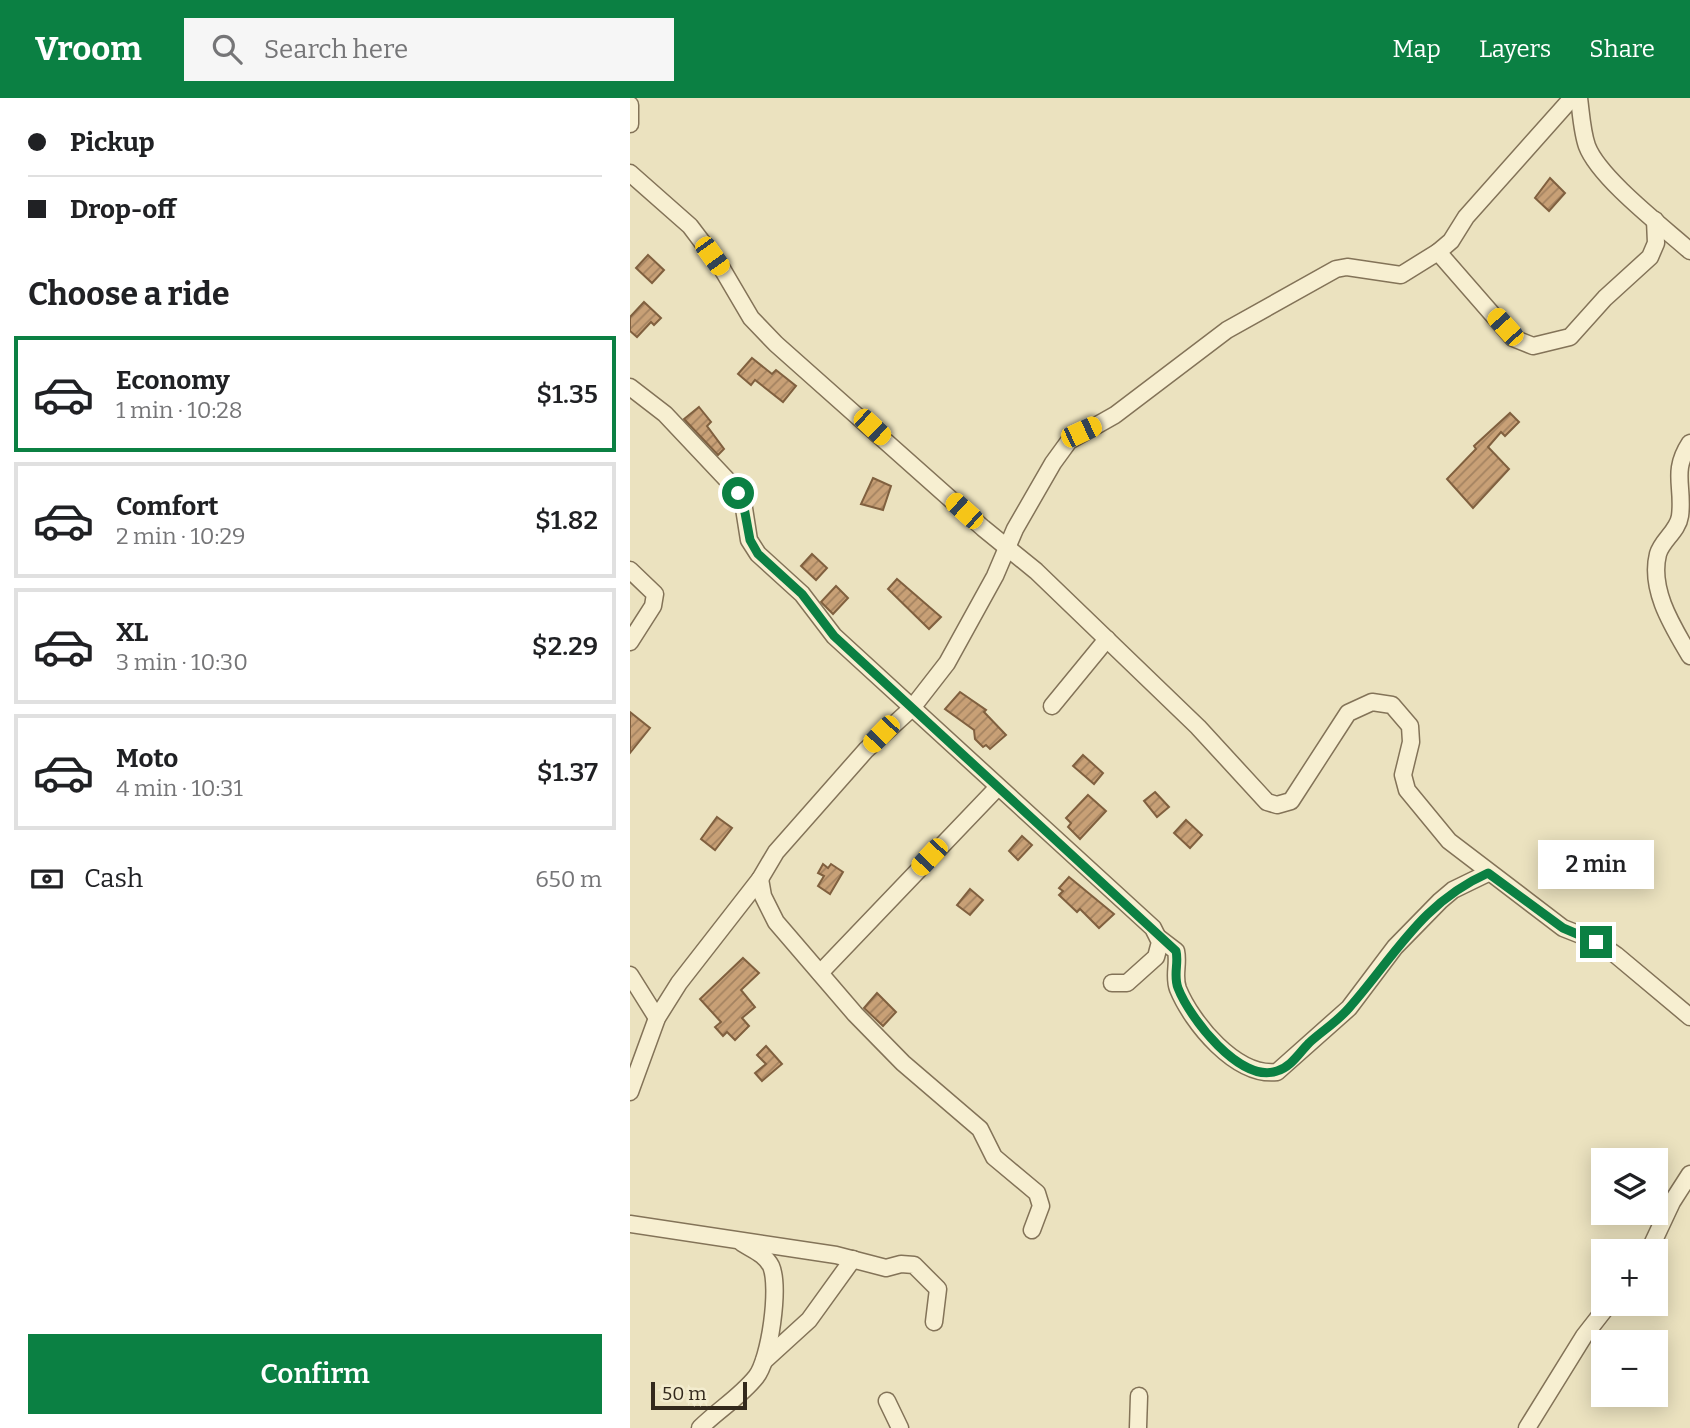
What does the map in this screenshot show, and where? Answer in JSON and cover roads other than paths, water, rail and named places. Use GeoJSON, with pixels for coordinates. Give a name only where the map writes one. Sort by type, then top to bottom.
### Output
{"type":"FeatureCollection","features":[{"type":"Feature","properties":{"kind":"street"},"geometry":{"type":"LineString","coordinates":[[631,1085],[657,1018],[678,983],[760,879],[776,852],[866,750],[912,708],[947,663],[1052,463],[1069,441],[1115,415],[1227,330],[1339,268],[1401,275],[1438,252],[1451,241],[1466,217],[1572,98]]}},
{"type":"Feature","properties":{"kind":"street"},"geometry":{"type":"LineString","coordinates":[[1579,98],[1587,146],[1594,159],[1690,251]]}},
{"type":"Feature","properties":{"kind":"street"},"geometry":{"type":"LineString","coordinates":[[630,105],[630,124]]}},
{"type":"Feature","properties":{"kind":"street"},"geometry":{"type":"LineString","coordinates":[[632,181],[690,226],[721,267],[751,318],[776,345],[1107,639],[1198,727],[1261,796],[1277,805],[1291,801],[1349,713],[1372,702],[1392,705],[1410,726],[1411,742],[1403,775],[1407,790],[1448,841],[1563,928],[1596,942],[1616,955],[1690,1017]]}},
{"type":"Feature","properties":{"kind":"street"},"geometry":{"type":"LineString","coordinates":[[1438,252],[1513,338],[1533,346],[1570,337],[1605,298],[1650,257],[1656,243],[1655,220]]}},
{"type":"Feature","properties":{"kind":"street"},"geometry":{"type":"LineString","coordinates":[[630,387],[665,414],[730,484],[743,502],[750,540],[758,554],[802,594],[834,636],[1176,951],[1178,988],[1212,1041],[1251,1069],[1277,1072],[1349,1008],[1395,947],[1440,901],[1453,890],[1488,873]]}},
{"type":"Feature","properties":{"kind":"street"},"geometry":{"type":"LineString","coordinates":[[1690,443],[1678,465],[1679,520],[1663,543],[1657,569],[1661,599],[1669,621],[1690,656]]}},
{"type":"Feature","properties":{"kind":"street"},"geometry":{"type":"LineString","coordinates":[[630,570],[653,589],[655,594],[653,606],[630,642]]}},
{"type":"Feature","properties":{"kind":"street"},"geometry":{"type":"LineString","coordinates":[[1052,706],[1107,639]]}},
{"type":"Feature","properties":{"kind":"street"},"geometry":{"type":"LineString","coordinates":[[820,973],[943,841],[998,787]]}},
{"type":"Feature","properties":{"kind":"street"},"geometry":{"type":"LineString","coordinates":[[760,879],[763,896],[776,922],[820,973],[902,1063],[980,1129],[988,1149],[1000,1164],[1037,1193],[1041,1206],[1032,1230]]}},
{"type":"Feature","properties":{"kind":"street"},"geometry":{"type":"LineString","coordinates":[[1112,983],[1127,983],[1148,967],[1158,951],[1159,938]]}},
{"type":"Feature","properties":{"kind":"street"},"geometry":{"type":"LineString","coordinates":[[630,975],[657,1018]]}},
{"type":"Feature","properties":{"kind":"street"},"geometry":{"type":"LineString","coordinates":[[1655,1239],[1672,1202],[1690,1174]]}},
{"type":"Feature","properties":{"kind":"street"},"geometry":{"type":"LineString","coordinates":[[630,1224],[734,1238],[853,1259],[887,1268],[906,1264],[920,1269],[938,1289],[934,1322]]}},
{"type":"Feature","properties":{"kind":"street"},"geometry":{"type":"LineString","coordinates":[[700,1428],[756,1377],[764,1361],[774,1304],[774,1274],[763,1255],[734,1238]]}},
{"type":"Feature","properties":{"kind":"street"},"geometry":{"type":"LineString","coordinates":[[764,1361],[809,1320],[853,1259]]}},
{"type":"Feature","properties":{"kind":"street"},"geometry":{"type":"LineString","coordinates":[[1527,1428],[1584,1336],[1600,1316]]}},
{"type":"Feature","properties":{"kind":"street"},"geometry":{"type":"LineString","coordinates":[[1138,1428],[1139,1396]]}},
{"type":"Feature","properties":{"kind":"street"},"geometry":{"type":"LineString","coordinates":[[887,1401],[900,1428]]}}]}
